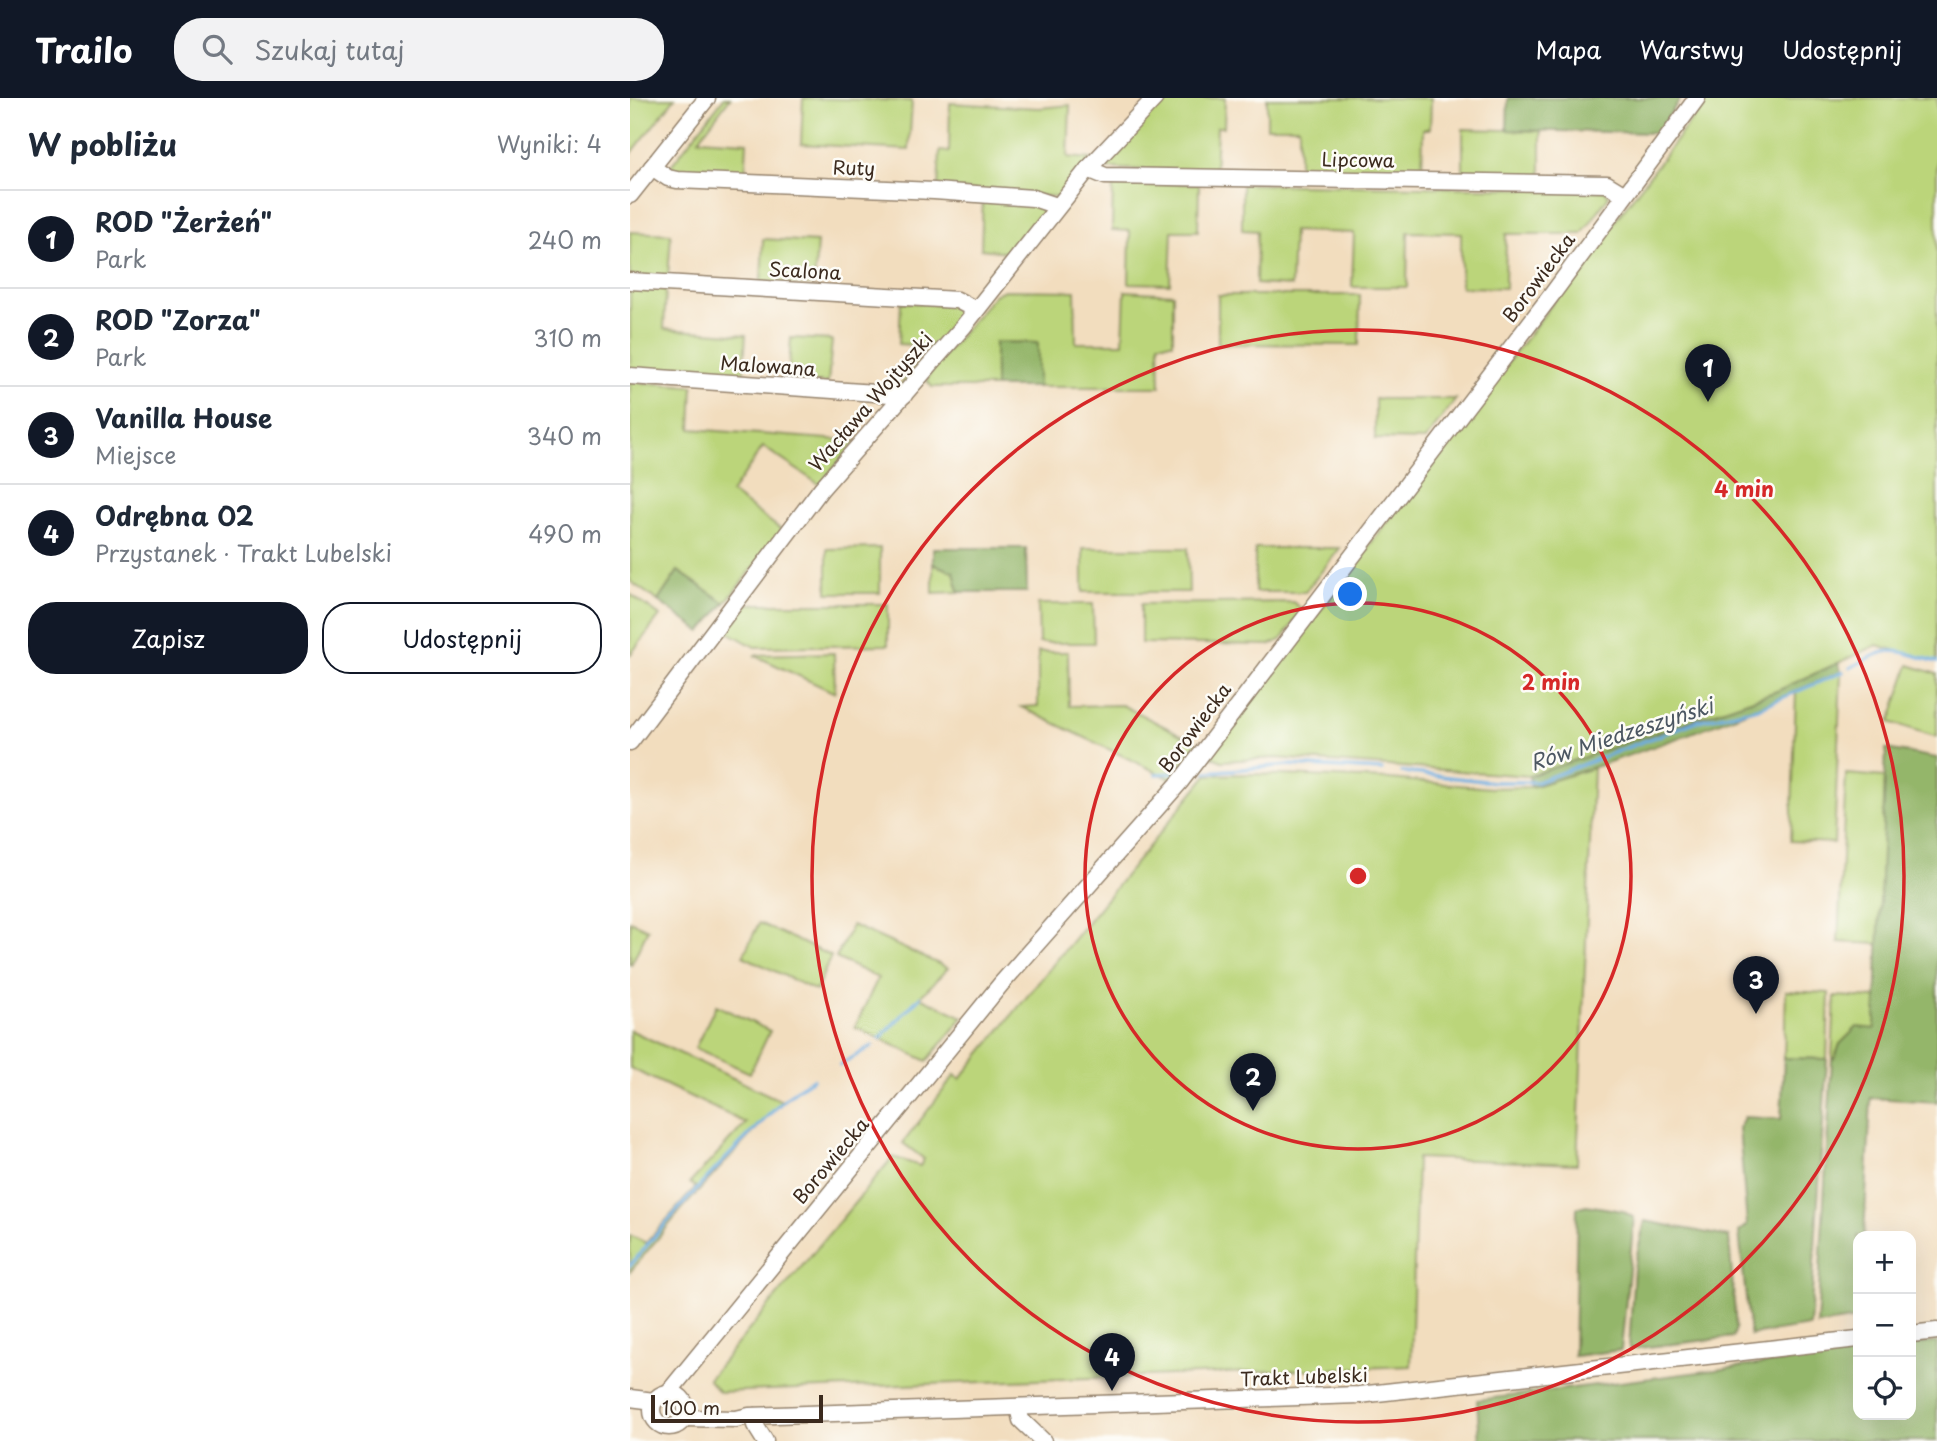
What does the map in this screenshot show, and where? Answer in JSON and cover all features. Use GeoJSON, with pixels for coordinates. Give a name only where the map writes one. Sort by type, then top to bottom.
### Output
{"type":"FeatureCollection","features":[{"type":"Feature","properties":{"kind":"street"},"geometry":{"type":"LineString","coordinates":[[630,195],[707,98]]}},
{"type":"Feature","properties":{"kind":"street","name":"Wacława Wojtyszki"},"geometry":{"type":"LineString","coordinates":[[630,742],[821,489],[976,310],[1088,169],[1155,98]]}},
{"type":"Feature","properties":{"kind":"street","name":"Borowiecka"},"geometry":{"type":"LineString","coordinates":[[671,1405],[697,1359],[719,1328],[1001,984],[1180,782],[1696,98]]}},
{"type":"Feature","properties":{"kind":"street","name":"Ruty"},"geometry":{"type":"LineString","coordinates":[[652,167],[668,178],[677,180],[996,195],[1033,198],[1057,206]]}},
{"type":"Feature","properties":{"kind":"street","name":"Lipcowa"},"geometry":{"type":"LineString","coordinates":[[1088,169],[1105,176],[1607,184],[1625,195]]}},
{"type":"Feature","properties":{"kind":"street","name":"Scalona"},"geometry":{"type":"LineString","coordinates":[[630,281],[957,300],[976,310]]}},
{"type":"Feature","properties":{"kind":"street","name":"Malowana"},"geometry":{"type":"LineString","coordinates":[[630,376],[904,395]]}},
{"type":"Feature","properties":{"kind":"street"},"geometry":{"type":"LineString","coordinates":[[1916,1333],[1937,1331]]}},
{"type":"Feature","properties":{"kind":"street","name":"Trakt Lubelski"},"geometry":{"type":"LineString","coordinates":[[630,1398],[737,1411],[752,1416],[1395,1393],[1853,1340]]}},
{"type":"Feature","properties":{"kind":"street","name":"Trakt Lubelski"},"geometry":{"type":"LineString","coordinates":[[630,1409],[671,1405]]}},
{"type":"Feature","properties":{"kind":"street"},"geometry":{"type":"LineString","coordinates":[[1018,1407],[1021,1420],[1043,1441]]}},
{"type":"Feature","properties":{"kind":"street"},"geometry":{"type":"LineString","coordinates":[[752,1416],[765,1441]]}},
{"type":"Feature","properties":{"kind":"green space"},"geometry":{"type":"Polygon","coordinates":[[[630,98],[675,98],[630,155],[630,98]]]}},
{"type":"Feature","properties":{"kind":"green space"},"geometry":{"type":"Polygon","coordinates":[[[724,98],[730,98],[699,139],[747,142],[745,180],[666,172],[724,98]]]}},
{"type":"Feature","properties":{"kind":"green space"},"geometry":{"type":"Polygon","coordinates":[[[803,98],[912,101],[909,150],[801,144],[803,98]]]}},
{"type":"Feature","properties":{"kind":"green space"},"geometry":{"type":"Polygon","coordinates":[[[1161,98],[1225,98],[1224,127],[1217,127],[1215,173],[1102,168],[1099,163],[1161,98]]]}},
{"type":"Feature","properties":{"kind":"green space"},"geometry":{"type":"Polygon","coordinates":[[[1267,98],[1431,98],[1430,129],[1423,129],[1422,175],[1299,173],[1299,127],[1267,127],[1267,98]]]}},
{"type":"Feature","properties":{"kind":"green space"},"geometry":{"type":"Polygon","coordinates":[[[1508,98],[1681,98],[1657,133],[1507,130],[1508,98]]]}},
{"type":"Feature","properties":{"kind":"green space"},"geometry":{"type":"Polygon","coordinates":[[[1708,98],[1937,98],[1937,662],[1877,645],[1777,691],[1529,776],[1276,758],[1222,761],[1210,756],[1708,98]]]}},
{"type":"Feature","properties":{"kind":"green space"},"geometry":{"type":"Polygon","coordinates":[[[950,103],[1039,108],[1070,105],[1068,157],[1091,159],[1059,197],[938,188],[940,151],[949,152],[950,103]]]}},
{"type":"Feature","properties":{"kind":"green space"},"geometry":{"type":"Polygon","coordinates":[[[1463,129],[1541,131],[1541,177],[1463,176],[1463,129]]]}},
{"type":"Feature","properties":{"kind":"green space"},"geometry":{"type":"Polygon","coordinates":[[[1113,182],[1199,184],[1198,231],[1172,231],[1170,284],[1129,283],[1130,231],[1112,230],[1113,182]]]}},
{"type":"Feature","properties":{"kind":"green space"},"geometry":{"type":"Polygon","coordinates":[[[1242,184],[1605,190],[1609,196],[1582,234],[1506,234],[1505,288],[1461,287],[1461,233],[1408,232],[1407,287],[1352,287],[1354,233],[1293,231],[1291,286],[1256,284],[1257,231],[1242,230],[1242,184]]]}},
{"type":"Feature","properties":{"kind":"green space"},"geometry":{"type":"Polygon","coordinates":[[[983,197],[1039,204],[1043,211],[1042,219],[980,297],[973,294],[1007,252],[981,249],[983,197]]]}},
{"type":"Feature","properties":{"kind":"green space"},"geometry":{"type":"Polygon","coordinates":[[[630,232],[671,234],[668,277],[630,277],[630,232]]]}},
{"type":"Feature","properties":{"kind":"green space"},"geometry":{"type":"Polygon","coordinates":[[[763,239],[817,242],[814,285],[761,283],[763,239]]]}},
{"type":"Feature","properties":{"kind":"green space"},"geometry":{"type":"Polygon","coordinates":[[[630,287],[666,289],[664,329],[746,335],[743,377],[630,371],[630,287]]]}},
{"type":"Feature","properties":{"kind":"green space"},"geometry":{"type":"Polygon","coordinates":[[[1004,290],[1075,291],[1076,343],[1123,343],[1125,291],[1173,294],[1173,343],[1159,343],[1160,387],[1038,387],[1038,343],[995,342],[995,387],[932,387],[927,381],[930,372],[994,295],[1004,290]]]}},
{"type":"Feature","properties":{"kind":"green space"},"geometry":{"type":"Polygon","coordinates":[[[1218,295],[1360,295],[1359,345],[1218,344],[1218,295]]]}},
{"type":"Feature","properties":{"kind":"green space"},"geometry":{"type":"Polygon","coordinates":[[[901,302],[959,305],[964,319],[906,387],[897,389],[931,346],[899,344],[901,302]]]}},
{"type":"Feature","properties":{"kind":"green space"},"geometry":{"type":"Polygon","coordinates":[[[791,338],[832,340],[828,383],[788,381],[791,338]]]}},
{"type":"Feature","properties":{"kind":"green space"},"geometry":{"type":"Polygon","coordinates":[[[995,342],[1038,343],[1038,387],[995,387],[995,342]]]}},
{"type":"Feature","properties":{"kind":"green space"},"geometry":{"type":"Polygon","coordinates":[[[630,382],[693,386],[691,429],[856,441],[820,485],[763,447],[731,493],[783,531],[725,603],[678,571],[658,601],[630,581],[630,382]]]}},
{"type":"Feature","properties":{"kind":"green space"},"geometry":{"type":"Polygon","coordinates":[[[1375,399],[1456,399],[1425,440],[1375,439],[1375,399]]]}},
{"type":"Feature","properties":{"kind":"green space"},"geometry":{"type":"Polygon","coordinates":[[[880,548],[880,593],[827,593],[827,549],[880,548]]]}},
{"type":"Feature","properties":{"kind":"green space"},"geometry":{"type":"Polygon","coordinates":[[[933,548],[1026,548],[1027,592],[959,592],[954,572],[933,564],[933,548]]]}},
{"type":"Feature","properties":{"kind":"green space"},"geometry":{"type":"Polygon","coordinates":[[[1083,548],[1188,548],[1189,592],[1083,592],[1083,548]]]}},
{"type":"Feature","properties":{"kind":"green space"},"geometry":{"type":"Polygon","coordinates":[[[1255,548],[1340,548],[1305,592],[1255,592],[1255,548]]]}},
{"type":"Feature","properties":{"kind":"green space"},"geometry":{"type":"Polygon","coordinates":[[[933,564],[954,572],[959,592],[933,593],[933,564]]]}},
{"type":"Feature","properties":{"kind":"green space"},"geometry":{"type":"Polygon","coordinates":[[[678,571],[725,603],[701,632],[658,601],[678,571]]]}},
{"type":"Feature","properties":{"kind":"green space"},"geometry":{"type":"Polygon","coordinates":[[[630,594],[660,616],[630,655],[630,594]]]}},
{"type":"Feature","properties":{"kind":"green space"},"geometry":{"type":"Polygon","coordinates":[[[740,601],[748,604],[888,604],[888,645],[755,647],[721,628],[740,601]]]}},
{"type":"Feature","properties":{"kind":"green space"},"geometry":{"type":"Polygon","coordinates":[[[1293,602],[1303,610],[1281,640],[1270,645],[1141,643],[1141,604],[1293,602]]]}},
{"type":"Feature","properties":{"kind":"green space"},"geometry":{"type":"Polygon","coordinates":[[[1038,604],[1093,604],[1094,643],[1039,643],[1038,604]]]}},
{"type":"Feature","properties":{"kind":"green space"},"geometry":{"type":"Polygon","coordinates":[[[1038,652],[1068,652],[1069,706],[1122,705],[1197,743],[1175,781],[1021,707],[1038,706],[1038,652]]]}},
{"type":"Feature","properties":{"kind":"green space"},"geometry":{"type":"Polygon","coordinates":[[[834,653],[835,693],[754,655],[834,653]]]}},
{"type":"Feature","properties":{"kind":"green space"},"geometry":{"type":"Polygon","coordinates":[[[1838,663],[1841,672],[1726,720],[1531,787],[1529,776],[1777,691],[1838,663]]]}},
{"type":"Feature","properties":{"kind":"green space"},"geometry":{"type":"Polygon","coordinates":[[[1909,665],[1937,674],[1937,737],[1890,722],[1909,665]]]}},
{"type":"Feature","properties":{"kind":"green space"},"geometry":{"type":"Polygon","coordinates":[[[1841,672],[1834,843],[1791,841],[1796,692],[1841,672]]]}},
{"type":"Feature","properties":{"kind":"green space"},"geometry":{"type":"Polygon","coordinates":[[[1886,749],[1937,758],[1937,1102],[1871,1098],[1864,1231],[1853,1231],[1853,1320],[1817,1325],[1832,1059],[1835,1058],[1840,1044],[1857,1027],[1875,1029],[1886,749]]]}},
{"type":"Feature","properties":{"kind":"green space"},"geometry":{"type":"Polygon","coordinates":[[[1593,768],[1577,1164],[1417,1158],[1411,1366],[719,1392],[708,1379],[893,1157],[920,1166],[924,1159],[903,1143],[955,1075],[960,1079],[1207,775],[1389,779],[1491,788],[1531,787],[1593,768]]]}},
{"type":"Feature","properties":{"kind":"green space"},"geometry":{"type":"Polygon","coordinates":[[[1846,774],[1885,777],[1879,944],[1838,942],[1846,774]]]}},
{"type":"Feature","properties":{"kind":"green space"},"geometry":{"type":"Polygon","coordinates":[[[630,921],[648,929],[631,965],[630,965],[630,921]]]}},
{"type":"Feature","properties":{"kind":"green space"},"geometry":{"type":"Polygon","coordinates":[[[759,923],[831,956],[816,991],[743,956],[759,923]]]}},
{"type":"Feature","properties":{"kind":"green space"},"geometry":{"type":"Polygon","coordinates":[[[852,925],[948,968],[920,997],[963,1017],[927,1061],[855,1027],[878,978],[836,958],[852,925]]]}},
{"type":"Feature","properties":{"kind":"green space"},"geometry":{"type":"Polygon","coordinates":[[[1786,991],[1829,993],[1827,1059],[1784,1058],[1786,991]]]}},
{"type":"Feature","properties":{"kind":"green space"},"geometry":{"type":"Polygon","coordinates":[[[1835,996],[1876,998],[1875,1030],[1840,1044],[1835,1058],[1832,1059],[1835,996]]]}},
{"type":"Feature","properties":{"kind":"green space"},"geometry":{"type":"Polygon","coordinates":[[[716,1005],[770,1031],[750,1073],[695,1048],[716,1005]]]}},
{"type":"Feature","properties":{"kind":"green space"},"geometry":{"type":"Polygon","coordinates":[[[630,1030],[782,1101],[681,1210],[630,1272],[630,1235],[646,1243],[696,1187],[690,1183],[746,1123],[630,1068],[630,1030]]]}},
{"type":"Feature","properties":{"kind":"green space"},"geometry":{"type":"Polygon","coordinates":[[[1784,1058],[1827,1059],[1810,1326],[1750,1335],[1739,1232],[1747,1225],[1739,1128],[1744,1117],[1781,1119],[1784,1058]]]}},
{"type":"Feature","properties":{"kind":"green space"},"geometry":{"type":"Polygon","coordinates":[[[1586,1205],[1623,1211],[1634,1218],[1621,1350],[1574,1356],[1577,1208],[1586,1205]]]}},
{"type":"Feature","properties":{"kind":"green space"},"geometry":{"type":"Polygon","coordinates":[[[1645,1221],[1729,1237],[1736,1328],[1733,1337],[1629,1349],[1634,1267],[1645,1221]]]}},
{"type":"Feature","properties":{"kind":"green space"},"geometry":{"type":"Polygon","coordinates":[[[1937,1342],[1937,1441],[1480,1441],[1477,1400],[1853,1353],[1853,1420],[1916,1420],[1916,1344],[1937,1342]]]}},
{"type":"Feature","properties":{"kind":"waterway","name":"Rów Miedzeszyński"},"geometry":{"type":"LineString","coordinates":[[1850,668],[1875,655],[1892,651],[1937,662]]}},
{"type":"Feature","properties":{"kind":"waterway","name":"Rów Miedzeszyński"},"geometry":{"type":"LineString","coordinates":[[1402,772],[1494,782],[1537,782],[1697,721],[1758,708],[1843,672]]}},
{"type":"Feature","properties":{"kind":"waterway","name":"Rów Miedzeszyński"},"geometry":{"type":"LineString","coordinates":[[1206,772],[1289,765],[1382,770]]}},
{"type":"Feature","properties":{"kind":"waterway","name":"Rów Miedzeszyński"},"geometry":{"type":"LineString","coordinates":[[1156,774],[1176,773]]}},
{"type":"Feature","properties":{"kind":"waterway","name":"Rów Miedzeszyński"},"geometry":{"type":"LineString","coordinates":[[880,1038],[920,997]]}},
{"type":"Feature","properties":{"kind":"waterway","name":"Rów Miedzeszyński"},"geometry":{"type":"LineString","coordinates":[[840,1065],[872,1046]]}},
{"type":"Feature","properties":{"kind":"waterway","name":"Rów Miedzeszyński"},"geometry":{"type":"LineString","coordinates":[[630,1266],[706,1179],[782,1102],[813,1079]]}},
{"type":"Feature","properties":{"kind":"place","name":"ROD \"Żerżeń\""},"geometry":{"type":"Point","coordinates":[1708,402]}},
{"type":"Feature","properties":{"kind":"place","name":"Vanilla House"},"geometry":{"type":"Point","coordinates":[1756,1014]}},
{"type":"Feature","properties":{"kind":"place","name":"ROD \"Zorza\""},"geometry":{"type":"Point","coordinates":[1253,1111]}},
{"type":"Feature","properties":{"kind":"place","name":"Odrębna 02"},"geometry":{"type":"Point","coordinates":[1112,1391]}}]}
